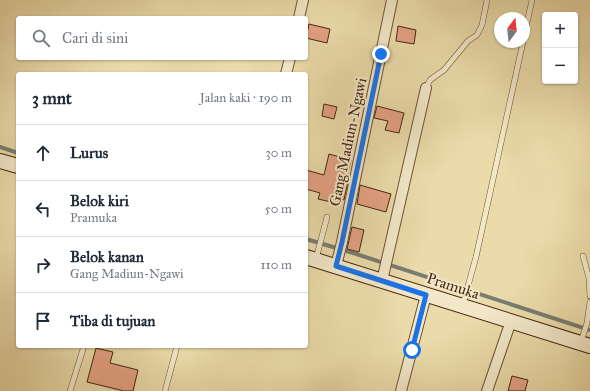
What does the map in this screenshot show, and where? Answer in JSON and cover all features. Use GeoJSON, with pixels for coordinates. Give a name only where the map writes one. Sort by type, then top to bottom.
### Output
{"type":"FeatureCollection","features":[{"type":"Feature","properties":{"kind":"street"},"geometry":{"type":"LineString","coordinates":[[299,16],[303,0]]}},
{"type":"Feature","properties":{"kind":"street","name":"Gang Madiun-Ngawi"},"geometry":{"type":"LineString","coordinates":[[337,261],[392,0]]}},
{"type":"Feature","properties":{"kind":"street"},"geometry":{"type":"LineString","coordinates":[[286,72],[290,60]]}},
{"type":"Feature","properties":{"kind":"street"},"geometry":{"type":"LineString","coordinates":[[384,275],[426,88]]}},
{"type":"Feature","properties":{"kind":"street"},"geometry":{"type":"LineString","coordinates":[[0,161],[16,165]]}},
{"type":"Feature","properties":{"kind":"street","name":"Pramuka"},"geometry":{"type":"LineString","coordinates":[[313,256],[337,261],[384,275],[426,295],[464,302],[511,321],[584,341]]}},
{"type":"Feature","properties":{"kind":"street"},"geometry":{"type":"LineString","coordinates":[[401,391],[426,295]]}},
{"type":"Feature","properties":{"kind":"street"},"geometry":{"type":"LineString","coordinates":[[487,391],[511,321]]}},
{"type":"Feature","properties":{"kind":"lane"},"geometry":{"type":"LineString","coordinates":[[426,88],[430,80],[444,70],[468,41],[477,35],[482,25],[487,0]]}},
{"type":"Feature","properties":{"kind":"lane"},"geometry":{"type":"LineString","coordinates":[[529,12],[532,0]]}},
{"type":"Feature","properties":{"kind":"lane"},"geometry":{"type":"LineString","coordinates":[[464,302],[522,48]]}},
{"type":"Feature","properties":{"kind":"lane"},"geometry":{"type":"LineString","coordinates":[[313,256],[322,238],[327,217]]}},
{"type":"Feature","properties":{"kind":"lane"},"geometry":{"type":"LineString","coordinates":[[583,256],[589,278],[590,296]]}},
{"type":"Feature","properties":{"kind":"lane"},"geometry":{"type":"LineString","coordinates":[[584,341],[590,302]]}},
{"type":"Feature","properties":{"kind":"lane"},"geometry":{"type":"LineString","coordinates":[[70,391],[83,348]]}},
{"type":"Feature","properties":{"kind":"lane"},"geometry":{"type":"LineString","coordinates":[[165,391],[176,348]]}},
{"type":"Feature","properties":{"kind":"building"},"geometry":{"type":"Polygon","coordinates":[[[309,24],[330,29],[327,43],[308,38],[309,24]]]}},
{"type":"Feature","properties":{"kind":"building"},"geometry":{"type":"Polygon","coordinates":[[[398,26],[416,30],[414,44],[396,41],[398,26]]]}},
{"type":"Feature","properties":{"kind":"building"},"geometry":{"type":"Polygon","coordinates":[[[324,104],[337,107],[334,119],[322,116],[324,104]]]}},
{"type":"Feature","properties":{"kind":"building"},"geometry":{"type":"Polygon","coordinates":[[[377,106],[404,113],[399,133],[385,130],[388,121],[374,118],[377,106]]]}},
{"type":"Feature","properties":{"kind":"building"},"geometry":{"type":"Polygon","coordinates":[[[329,154],[351,160],[346,181],[348,182],[344,200],[341,199],[340,204],[318,199],[320,193],[308,190],[308,171],[324,175],[329,154]]]}},
{"type":"Feature","properties":{"kind":"building"},"geometry":{"type":"Polygon","coordinates":[[[360,185],[391,194],[386,212],[357,204],[360,185]]]}},
{"type":"Feature","properties":{"kind":"building"},"geometry":{"type":"Polygon","coordinates":[[[352,227],[364,230],[359,252],[347,249],[352,227]]]}},
{"type":"Feature","properties":{"kind":"building"},"geometry":{"type":"Polygon","coordinates":[[[96,348],[113,352],[110,363],[138,370],[133,391],[124,391],[87,382],[96,348]]]}},
{"type":"Feature","properties":{"kind":"building"},"geometry":{"type":"Polygon","coordinates":[[[512,376],[528,380],[525,391],[508,391],[512,376]]]}},
{"type":"Feature","properties":{"kind":"waterway"},"geometry":{"type":"LineString","coordinates":[[0,147],[16,152]]}},
{"type":"Feature","properties":{"kind":"waterway"},"geometry":{"type":"LineString","coordinates":[[308,240],[590,330]]}},
{"type":"Feature","properties":{"kind":"route"},"geometry":{"type":"LineString","coordinates":[[381,54],[336,266],[426,295],[412,350]]}}]}
